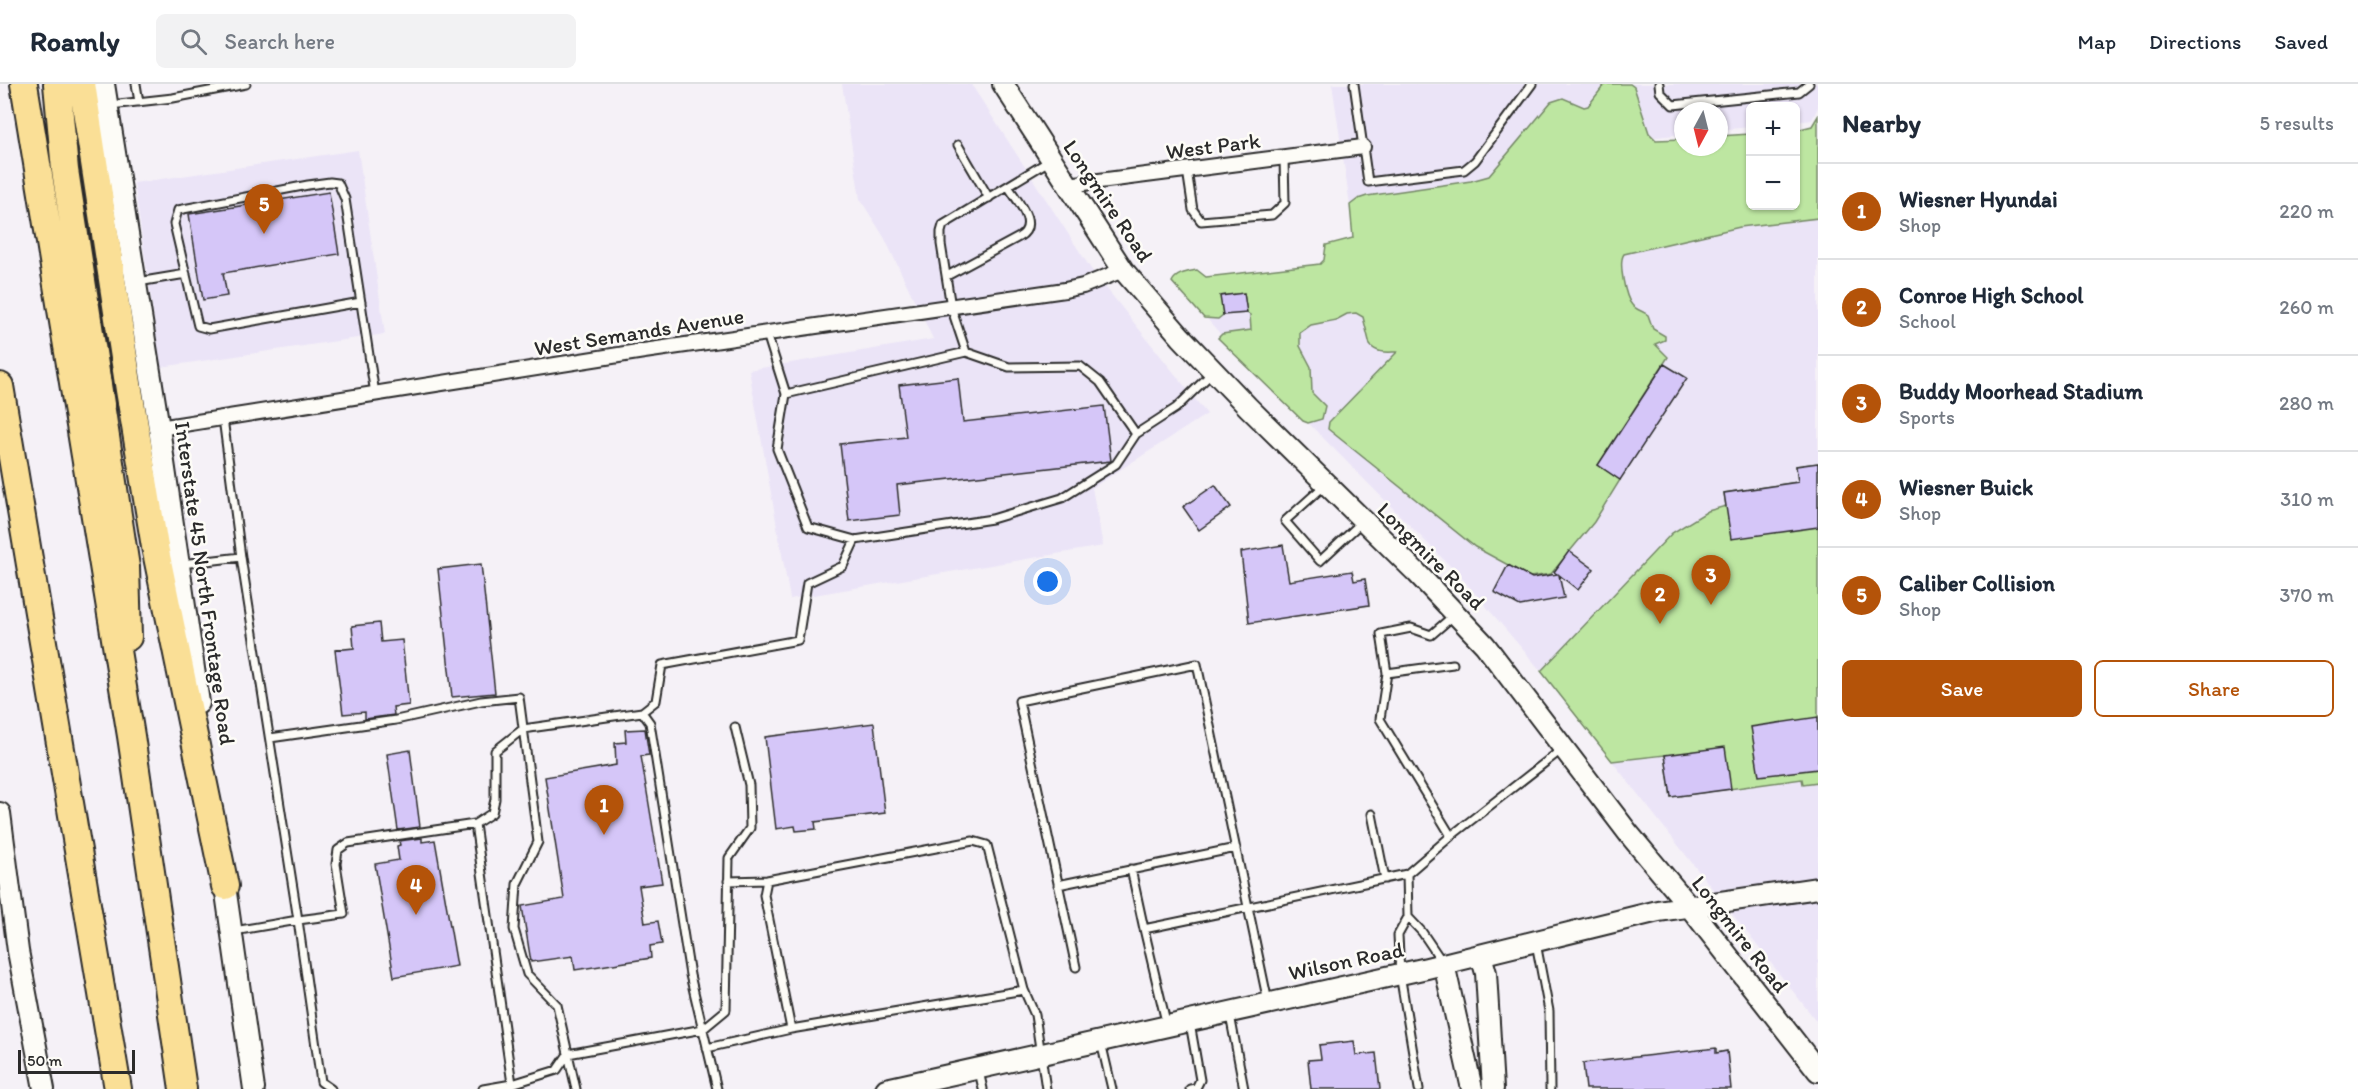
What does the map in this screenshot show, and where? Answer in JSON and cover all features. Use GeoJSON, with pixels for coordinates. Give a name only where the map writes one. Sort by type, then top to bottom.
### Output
{"type":"FeatureCollection","features":[{"type":"Feature","properties":{"kind":"highway"},"geometry":{"type":"LineString","coordinates":[[24,84],[131,736],[183,1089]]}},
{"type":"Feature","properties":{"kind":"highway"},"geometry":{"type":"LineString","coordinates":[[57,84],[65,170],[126,567],[131,736]]}},
{"type":"Feature","properties":{"kind":"highway"},"geometry":{"type":"LineString","coordinates":[[82,84],[155,547],[225,886]]}},
{"type":"Feature","properties":{"kind":"highway"},"geometry":{"type":"LineString","coordinates":[[0,386],[118,1089]]}},
{"type":"Feature","properties":{"kind":"main road","name":"Interstate 45 North Frontage Road"},"geometry":{"type":"LineString","coordinates":[[104,84],[159,428],[254,1089]]}},
{"type":"Feature","properties":{"kind":"main road","name":"Longmire Road"},"geometry":{"type":"LineString","coordinates":[[1003,84],[1123,270],[1214,371],[1485,645],[1629,834],[1689,906],[1818,1071]]}},
{"type":"Feature","properties":{"kind":"main road"},"geometry":{"type":"LineString","coordinates":[[0,813],[18,951],[44,1089]]}},
{"type":"Feature","properties":{"kind":"main road","name":"Wilson Road"},"geometry":{"type":"LineString","coordinates":[[886,1089],[1444,964],[1689,906],[1818,888]]}},
{"type":"Feature","properties":{"kind":"main road"},"geometry":{"type":"LineString","coordinates":[[1481,955],[1486,973],[1493,1089]]}},
{"type":"Feature","properties":{"kind":"main road"},"geometry":{"type":"LineString","coordinates":[[1444,964],[1472,1089]]}},
{"type":"Feature","properties":{"kind":"street","name":"West Park"},"geometry":{"type":"LineString","coordinates":[[1068,185],[1363,147]]}},
{"type":"Feature","properties":{"kind":"street","name":"West Semands Avenue"},"geometry":{"type":"LineString","coordinates":[[159,428],[1083,286],[1123,270]]}},
{"type":"Feature","properties":{"kind":"lane"},"geometry":{"type":"LineString","coordinates":[[136,84],[139,102]]}},
{"type":"Feature","properties":{"kind":"lane"},"geometry":{"type":"LineString","coordinates":[[107,106],[173,98],[246,84]]}},
{"type":"Feature","properties":{"kind":"lane"},"geometry":{"type":"LineString","coordinates":[[1354,84],[1368,182],[1464,170],[1475,161],[1532,84]]}},
{"type":"Feature","properties":{"kind":"lane"},"geometry":{"type":"LineString","coordinates":[[1659,84],[1660,92],[1673,105],[1799,92],[1809,84]]}},
{"type":"Feature","properties":{"kind":"lane"},"geometry":{"type":"LineString","coordinates":[[958,145],[988,198]]}},
{"type":"Feature","properties":{"kind":"lane"},"geometry":{"type":"LineString","coordinates":[[1187,170],[1193,210],[1201,221],[1272,215],[1285,203],[1284,158]]}},
{"type":"Feature","properties":{"kind":"lane"},"geometry":{"type":"LineString","coordinates":[[966,352],[951,307],[940,232],[943,225],[1052,159]]}},
{"type":"Feature","properties":{"kind":"lane"},"geometry":{"type":"LineString","coordinates":[[361,302],[209,329],[198,326],[174,224],[178,210],[330,182],[338,183],[345,200],[361,302],[375,394]]}},
{"type":"Feature","properties":{"kind":"lane"},"geometry":{"type":"LineString","coordinates":[[947,276],[1019,237],[1027,230],[1026,216],[1008,186]]}},
{"type":"Feature","properties":{"kind":"lane"},"geometry":{"type":"LineString","coordinates":[[136,282],[186,274]]}},
{"type":"Feature","properties":{"kind":"lane"},"geometry":{"type":"LineString","coordinates":[[767,334],[786,394],[777,449],[808,527],[855,540],[992,519],[1062,498],[1116,464],[1136,434],[1176,408],[1214,371]]}},
{"type":"Feature","properties":{"kind":"lane"},"geometry":{"type":"LineString","coordinates":[[786,394],[966,352],[1009,367],[1080,366],[1100,382],[1136,434]]}},
{"type":"Feature","properties":{"kind":"lane"},"geometry":{"type":"LineString","coordinates":[[223,418],[241,557],[321,1082],[331,1089]]}},
{"type":"Feature","properties":{"kind":"lane"},"geometry":{"type":"LineString","coordinates":[[1325,484],[1285,522],[1320,561],[1363,521]]}},
{"type":"Feature","properties":{"kind":"lane"},"geometry":{"type":"LineString","coordinates":[[232,931],[344,914],[336,864],[338,850],[348,843],[475,824],[492,813],[495,799],[495,751],[523,729],[642,712],[656,701],[662,665],[798,640],[807,583],[843,566],[855,540]]}},
{"type":"Feature","properties":{"kind":"lane"},"geometry":{"type":"LineString","coordinates":[[179,564],[241,557]]}},
{"type":"Feature","properties":{"kind":"lane"},"geometry":{"type":"LineString","coordinates":[[1451,836],[1380,718],[1387,673],[1381,634],[1411,628],[1431,634],[1456,614]]}},
{"type":"Feature","properties":{"kind":"lane"},"geometry":{"type":"LineString","coordinates":[[1076,967],[1019,701],[1197,664],[1269,1003]]}},
{"type":"Feature","properties":{"kind":"lane"},"geometry":{"type":"LineString","coordinates":[[1387,673],[1453,664]]}},
{"type":"Feature","properties":{"kind":"lane"},"geometry":{"type":"LineString","coordinates":[[270,738],[396,720],[481,701],[519,697],[538,842],[517,884],[514,929],[527,974],[557,1005],[576,1089]]}},
{"type":"Feature","properties":{"kind":"lane"},"geometry":{"type":"LineString","coordinates":[[642,712],[650,723],[690,975],[717,1089]]}},
{"type":"Feature","properties":{"kind":"lane"},"geometry":{"type":"LineString","coordinates":[[483,1089],[513,1087],[557,1070],[568,1054],[703,1029],[726,1010],[729,858],[750,828],[749,785],[735,727]]}},
{"type":"Feature","properties":{"kind":"lane"},"geometry":{"type":"LineString","coordinates":[[1144,929],[1407,874],[1451,836],[1563,748]]}},
{"type":"Feature","properties":{"kind":"lane"},"geometry":{"type":"LineString","coordinates":[[1372,814],[1384,879]]}},
{"type":"Feature","properties":{"kind":"lane"},"geometry":{"type":"LineString","coordinates":[[475,824],[513,1087]]}},
{"type":"Feature","properties":{"kind":"lane"},"geometry":{"type":"LineString","coordinates":[[728,880],[767,880],[973,841],[987,845],[1024,990],[1035,1015],[1046,1089]]}},
{"type":"Feature","properties":{"kind":"lane"},"geometry":{"type":"LineString","coordinates":[[1058,885],[1236,848]]}},
{"type":"Feature","properties":{"kind":"lane"},"geometry":{"type":"LineString","coordinates":[[1131,869],[1167,1026]]}},
{"type":"Feature","properties":{"kind":"lane"},"geometry":{"type":"LineString","coordinates":[[1407,874],[1408,918],[1398,935],[1400,974],[1419,1089]]}},
{"type":"Feature","properties":{"kind":"lane"},"geometry":{"type":"LineString","coordinates":[[767,880],[764,895],[791,1029]]}},
{"type":"Feature","properties":{"kind":"lane"},"geometry":{"type":"LineString","coordinates":[[1408,918],[1422,932],[1444,964]]}},
{"type":"Feature","properties":{"kind":"lane"},"geometry":{"type":"LineString","coordinates":[[1536,942],[1549,1011],[1550,1089]]}},
{"type":"Feature","properties":{"kind":"lane"},"geometry":{"type":"LineString","coordinates":[[708,1048],[791,1029],[1024,990]]}},
{"type":"Feature","properties":{"kind":"lane"},"geometry":{"type":"LineString","coordinates":[[1230,1012],[1244,1089]]}},
{"type":"Feature","properties":{"kind":"lane"},"geometry":{"type":"LineString","coordinates":[[1189,1021],[1200,1080],[1196,1088],[1190,1089]]}},
{"type":"Feature","properties":{"kind":"lane"},"geometry":{"type":"LineString","coordinates":[[1101,1041],[1112,1089]]}},
{"type":"Feature","properties":{"kind":"lane"},"geometry":{"type":"LineString","coordinates":[[979,1068],[983,1089]]}},
{"type":"Feature","properties":{"kind":"shaded area"},"geometry":{"type":"Polygon","coordinates":[[[842,84],[971,84],[1091,269],[1207,414],[1092,488],[1103,546],[790,599],[749,370],[933,339],[884,237],[860,199],[842,84]]]}},
{"type":"Feature","properties":{"kind":"shaded area"},"geometry":{"type":"Polygon","coordinates":[[[1332,84],[1818,84],[1818,107],[1812,120],[1800,122],[1800,102],[1746,102],[1746,127],[1728,129],[1728,102],[1674,102],[1674,135],[1638,139],[1476,196],[1350,205],[1332,84]]]}},
{"type":"Feature","properties":{"kind":"shaded area"},"geometry":{"type":"Polygon","coordinates":[[[358,150],[385,334],[161,367],[134,183],[358,150]]]}},
{"type":"Feature","properties":{"kind":"shaded area"},"geometry":{"type":"Polygon","coordinates":[[[1818,206],[1818,1023],[1541,671],[1461,577],[1223,337],[1178,286],[1818,206]]]}},
{"type":"Feature","properties":{"kind":"green space"},"geometry":{"type":"Polygon","coordinates":[[[1605,84],[1630,84],[1634,87],[1649,133],[1656,140],[1674,139],[1674,156],[1728,156],[1728,135],[1746,134],[1746,210],[1800,210],[1800,129],[1812,126],[1818,116],[1818,218],[1740,227],[1624,254],[1622,272],[1629,301],[1634,307],[1648,315],[1653,329],[1665,336],[1665,340],[1655,344],[1668,357],[1598,465],[1620,480],[1594,522],[1551,574],[1530,577],[1475,547],[1328,429],[1329,422],[1397,352],[1383,352],[1370,345],[1363,317],[1356,313],[1347,314],[1336,320],[1311,325],[1300,333],[1300,346],[1311,367],[1312,393],[1325,406],[1322,419],[1308,423],[1303,421],[1218,338],[1222,334],[1251,330],[1250,315],[1247,313],[1244,293],[1221,296],[1223,315],[1218,319],[1204,318],[1172,282],[1179,275],[1197,270],[1206,277],[1320,264],[1324,260],[1326,245],[1353,238],[1350,205],[1358,199],[1471,181],[1489,176],[1551,102],[1563,98],[1584,107],[1588,106],[1605,84]]]}},
{"type":"Feature","properties":{"kind":"green space"},"geometry":{"type":"Polygon","coordinates":[[[1818,463],[1818,782],[1803,784],[1802,779],[1671,797],[1665,755],[1612,761],[1541,671],[1672,533],[1708,511],[1726,506],[1724,493],[1798,482],[1796,466],[1818,463]]]}},
{"type":"Feature","properties":{"kind":"building"},"geometry":{"type":"Polygon","coordinates":[[[329,192],[339,254],[223,273],[227,296],[203,300],[189,214],[329,192]]]}},
{"type":"Feature","properties":{"kind":"building"},"geometry":{"type":"Polygon","coordinates":[[[1244,293],[1247,313],[1223,315],[1220,296],[1244,293]]]}},
{"type":"Feature","properties":{"kind":"building"},"geometry":{"type":"Polygon","coordinates":[[[1664,364],[1687,378],[1620,480],[1598,465],[1664,364]]]}},
{"type":"Feature","properties":{"kind":"building"},"geometry":{"type":"Polygon","coordinates":[[[958,378],[963,422],[1104,406],[1111,461],[897,485],[900,515],[849,521],[840,444],[906,437],[899,385],[958,378]]]}},
{"type":"Feature","properties":{"kind":"building"},"geometry":{"type":"Polygon","coordinates":[[[1818,463],[1818,527],[1731,539],[1724,493],[1798,482],[1796,466],[1818,463]]]}},
{"type":"Feature","properties":{"kind":"building"},"geometry":{"type":"Polygon","coordinates":[[[1215,485],[1231,507],[1199,530],[1183,507],[1215,485]]]}},
{"type":"Feature","properties":{"kind":"building"},"geometry":{"type":"Polygon","coordinates":[[[1283,545],[1289,581],[1352,571],[1354,581],[1365,579],[1369,605],[1249,623],[1241,552],[1283,545]]]}},
{"type":"Feature","properties":{"kind":"building"},"geometry":{"type":"Polygon","coordinates":[[[1569,551],[1594,569],[1578,590],[1559,575],[1564,598],[1520,606],[1494,592],[1508,565],[1532,578],[1557,574],[1554,572],[1569,551]]]}},
{"type":"Feature","properties":{"kind":"building"},"geometry":{"type":"Polygon","coordinates":[[[481,564],[495,693],[452,697],[438,569],[481,564]]]}},
{"type":"Feature","properties":{"kind":"building"},"geometry":{"type":"Polygon","coordinates":[[[379,623],[381,642],[402,640],[409,705],[393,707],[394,715],[365,719],[365,712],[343,714],[335,650],[354,648],[352,626],[379,623]]]}},
{"type":"Feature","properties":{"kind":"building"},"geometry":{"type":"Polygon","coordinates":[[[1818,717],[1818,769],[1759,776],[1751,727],[1818,717]]]}},
{"type":"Feature","properties":{"kind":"building"},"geometry":{"type":"Polygon","coordinates":[[[874,723],[885,813],[815,822],[816,829],[796,831],[795,826],[776,829],[765,737],[874,723]]]}},
{"type":"Feature","properties":{"kind":"building"},"geometry":{"type":"Polygon","coordinates":[[[645,729],[649,755],[641,756],[662,883],[639,886],[645,923],[658,921],[662,944],[650,946],[651,958],[575,970],[573,956],[531,962],[522,906],[564,899],[545,777],[616,765],[615,743],[626,742],[625,730],[645,729]]]}},
{"type":"Feature","properties":{"kind":"building"},"geometry":{"type":"Polygon","coordinates":[[[1725,747],[1731,789],[1671,797],[1665,755],[1725,747]]]}},
{"type":"Feature","properties":{"kind":"building"},"geometry":{"type":"Polygon","coordinates":[[[410,750],[420,827],[398,830],[387,754],[410,750]]]}},
{"type":"Feature","properties":{"kind":"building"},"geometry":{"type":"Polygon","coordinates":[[[422,838],[422,842],[435,840],[457,966],[394,977],[375,864],[399,860],[397,846],[400,845],[399,841],[422,838]]]}},
{"type":"Feature","properties":{"kind":"building"},"geometry":{"type":"Polygon","coordinates":[[[1354,1041],[1356,1055],[1376,1053],[1380,1089],[1311,1089],[1308,1060],[1321,1059],[1319,1045],[1354,1041]]]}},
{"type":"Feature","properties":{"kind":"building"},"geometry":{"type":"Polygon","coordinates":[[[1716,1048],[1716,1053],[1727,1051],[1731,1089],[1586,1089],[1583,1063],[1716,1048]]]}},
{"type":"Feature","properties":{"kind":"place","name":"Caliber Collision"},"geometry":{"type":"Point","coordinates":[264,234]}},
{"type":"Feature","properties":{"kind":"place","name":"Buddy Moorhead Stadium"},"geometry":{"type":"Point","coordinates":[1711,605]}},
{"type":"Feature","properties":{"kind":"place","name":"Conroe High School"},"geometry":{"type":"Point","coordinates":[1660,624]}},
{"type":"Feature","properties":{"kind":"place","name":"Wiesner Hyundai"},"geometry":{"type":"Point","coordinates":[604,835]}},
{"type":"Feature","properties":{"kind":"place","name":"Wiesner Buick"},"geometry":{"type":"Point","coordinates":[416,915]}}]}
